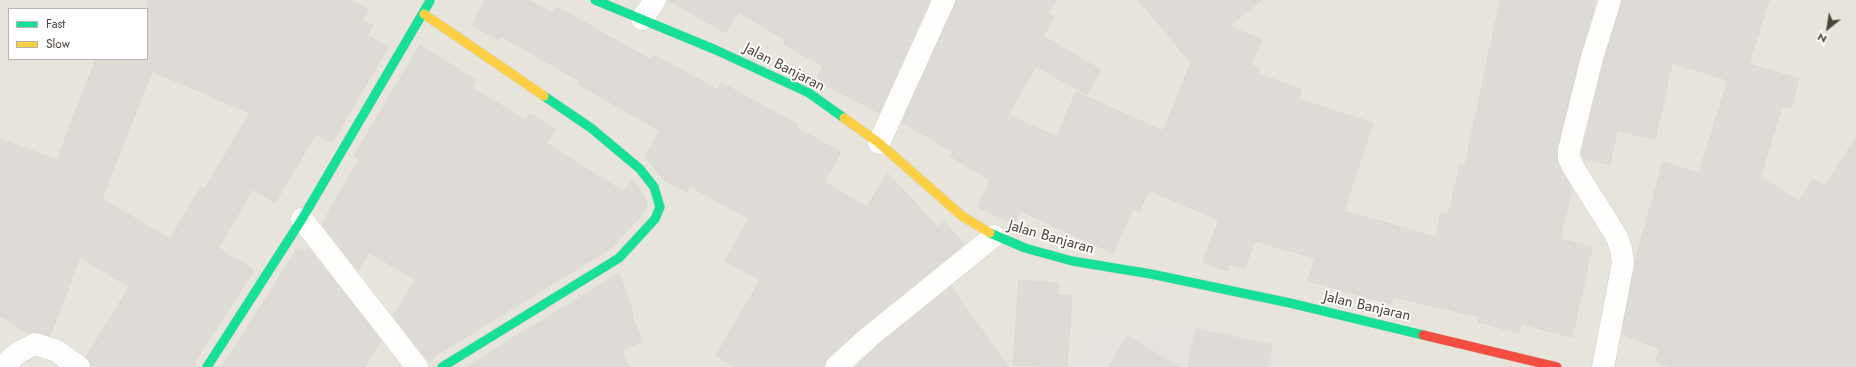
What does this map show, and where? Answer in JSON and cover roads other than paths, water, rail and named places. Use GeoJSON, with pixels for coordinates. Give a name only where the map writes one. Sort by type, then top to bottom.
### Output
{"type":"FeatureCollection","features":[{"type":"Feature","properties":{"kind":"street"},"geometry":{"type":"LineString","coordinates":[[207,367],[302,219],[424,14],[430,0]]}},
{"type":"Feature","properties":{"kind":"street","name":"Jalan Banjaran"},"geometry":{"type":"LineString","coordinates":[[596,0],[716,50],[809,93],[879,143],[962,216],[994,236],[1025,248],[1072,261],[1151,274],[1290,304],[1557,367]]}},
{"type":"Feature","properties":{"kind":"street"},"geometry":{"type":"LineString","coordinates":[[642,20],[655,0]]}},
{"type":"Feature","properties":{"kind":"street"},"geometry":{"type":"LineString","coordinates":[[879,143],[944,0]]}},
{"type":"Feature","properties":{"kind":"street"},"geometry":{"type":"LineString","coordinates":[[1603,367],[1622,263],[1621,249],[1617,238],[1573,168],[1569,158],[1569,150],[1592,58],[1610,0]]}},
{"type":"Feature","properties":{"kind":"street"},"geometry":{"type":"LineString","coordinates":[[424,14],[591,128],[640,169],[654,188],[658,196],[660,206],[655,219],[619,258],[442,367]]}},
{"type":"Feature","properties":{"kind":"street"},"geometry":{"type":"LineString","coordinates":[[302,219],[417,367]]}},
{"type":"Feature","properties":{"kind":"street"},"geometry":{"type":"LineString","coordinates":[[836,367],[868,336],[994,236]]}},
{"type":"Feature","properties":{"kind":"street"},"geometry":{"type":"LineString","coordinates":[[1,367],[18,352],[35,344],[58,351],[78,367]]}}]}
